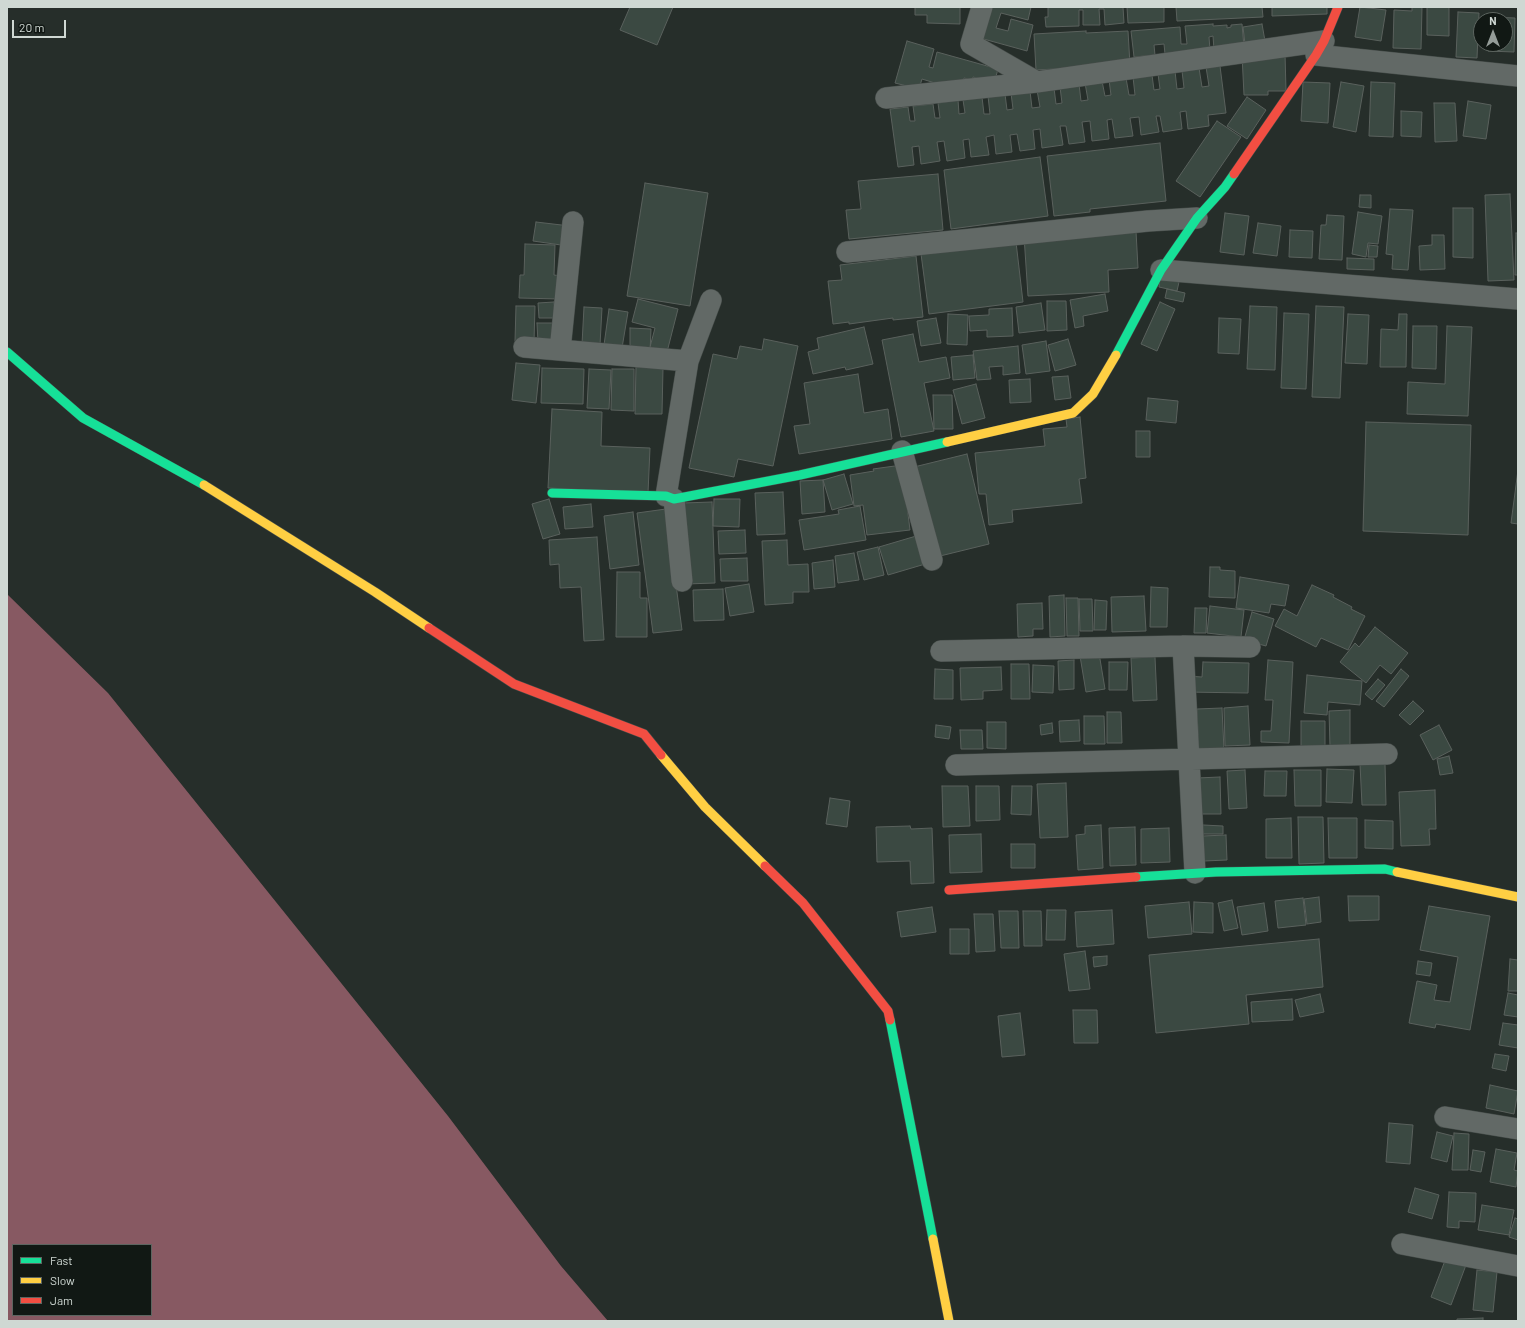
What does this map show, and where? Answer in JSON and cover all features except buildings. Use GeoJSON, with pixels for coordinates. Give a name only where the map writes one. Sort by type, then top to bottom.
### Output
{"type":"FeatureCollection","features":[{"type":"Feature","properties":{"kind":"street"},"geometry":{"type":"LineString","coordinates":[[982,7],[971,44],[1037,82]]}},
{"type":"Feature","properties":{"kind":"street"},"geometry":{"type":"LineString","coordinates":[[552,493],[670,498],[800,474],[1073,413],[1093,394],[1106,373],[1161,270],[1197,218],[1225,187],[1320,48],[1338,7]]}},
{"type":"Feature","properties":{"kind":"street"},"geometry":{"type":"LineString","coordinates":[[886,98],[1037,82],[1320,48],[1518,76]]}},
{"type":"Feature","properties":{"kind":"street"},"geometry":{"type":"LineString","coordinates":[[847,252],[1156,220],[1197,218]]}},
{"type":"Feature","properties":{"kind":"street"},"geometry":{"type":"LineString","coordinates":[[560,350],[573,222]]}},
{"type":"Feature","properties":{"kind":"street"},"geometry":{"type":"LineString","coordinates":[[1161,270],[1518,299]]}},
{"type":"Feature","properties":{"kind":"street"},"geometry":{"type":"LineString","coordinates":[[682,581],[670,498],[688,361],[711,300]]}},
{"type":"Feature","properties":{"kind":"street"},"geometry":{"type":"LineString","coordinates":[[524,347],[688,361]]}},
{"type":"Feature","properties":{"kind":"street"},"geometry":{"type":"LineString","coordinates":[[7,352],[83,418],[206,486],[375,592],[514,684],[644,734],[704,808],[803,903],[888,1011],[948,1321]]}},
{"type":"Feature","properties":{"kind":"street"},"geometry":{"type":"LineString","coordinates":[[902,451],[932,560]]}},
{"type":"Feature","properties":{"kind":"street"},"geometry":{"type":"LineString","coordinates":[[1183,646],[1195,873]]}},
{"type":"Feature","properties":{"kind":"street"},"geometry":{"type":"LineString","coordinates":[[941,651],[1183,646],[1250,647]]}},
{"type":"Feature","properties":{"kind":"street"},"geometry":{"type":"LineString","coordinates":[[956,764],[1387,754]]}},
{"type":"Feature","properties":{"kind":"street"},"geometry":{"type":"LineString","coordinates":[[949,890],[1195,873],[1385,869],[1518,897]]}},
{"type":"Feature","properties":{"kind":"street"},"geometry":{"type":"LineString","coordinates":[[1445,1117],[1518,1129]]}},
{"type":"Feature","properties":{"kind":"street"},"geometry":{"type":"LineString","coordinates":[[1402,1244],[1518,1266]]}},
{"type":"Feature","properties":{"kind":"shaded area"},"geometry":{"type":"Polygon","coordinates":[[[7,594],[108,693],[448,1116],[561,1266],[608,1321],[7,1321],[7,594]]]}},
{"type":"Feature","properties":{"kind":"traffic: fast"},"geometry":{"type":"LineString","coordinates":[[1116,355],[1161,270],[1197,218],[1225,187],[1234,174]]}},
{"type":"Feature","properties":{"kind":"traffic: fast"},"geometry":{"type":"LineString","coordinates":[[7,352],[83,418],[204,485]]}},
{"type":"Feature","properties":{"kind":"traffic: fast"},"geometry":{"type":"LineString","coordinates":[[552,493],[666,496],[674,499],[800,475],[947,442]]}},
{"type":"Feature","properties":{"kind":"traffic: fast"},"geometry":{"type":"LineString","coordinates":[[1136,877],[1216,872],[1385,869],[1397,872]]}},
{"type":"Feature","properties":{"kind":"traffic: fast"},"geometry":{"type":"LineString","coordinates":[[890,1020],[933,1239]]}},
{"type":"Feature","properties":{"kind":"traffic: slow"},"geometry":{"type":"LineString","coordinates":[[947,442],[1073,413],[1093,394],[1116,355]]}},
{"type":"Feature","properties":{"kind":"traffic: slow"},"geometry":{"type":"LineString","coordinates":[[204,485],[375,592],[429,628]]}},
{"type":"Feature","properties":{"kind":"traffic: slow"},"geometry":{"type":"LineString","coordinates":[[661,755],[705,807],[765,866]]}},
{"type":"Feature","properties":{"kind":"traffic: slow"},"geometry":{"type":"LineString","coordinates":[[1397,872],[1518,897]]}},
{"type":"Feature","properties":{"kind":"traffic: slow"},"geometry":{"type":"LineString","coordinates":[[933,1239],[949,1321]]}},
{"type":"Feature","properties":{"kind":"traffic: jam"},"geometry":{"type":"LineString","coordinates":[[1234,174],[1316,55],[1324,41],[1338,7]]}},
{"type":"Feature","properties":{"kind":"traffic: jam"},"geometry":{"type":"LineString","coordinates":[[429,628],[514,684],[644,734],[661,755]]}},
{"type":"Feature","properties":{"kind":"traffic: jam"},"geometry":{"type":"LineString","coordinates":[[765,866],[803,903],[888,1011],[890,1020]]}},
{"type":"Feature","properties":{"kind":"traffic: jam"},"geometry":{"type":"LineString","coordinates":[[949,890],[1136,877]]}}]}
